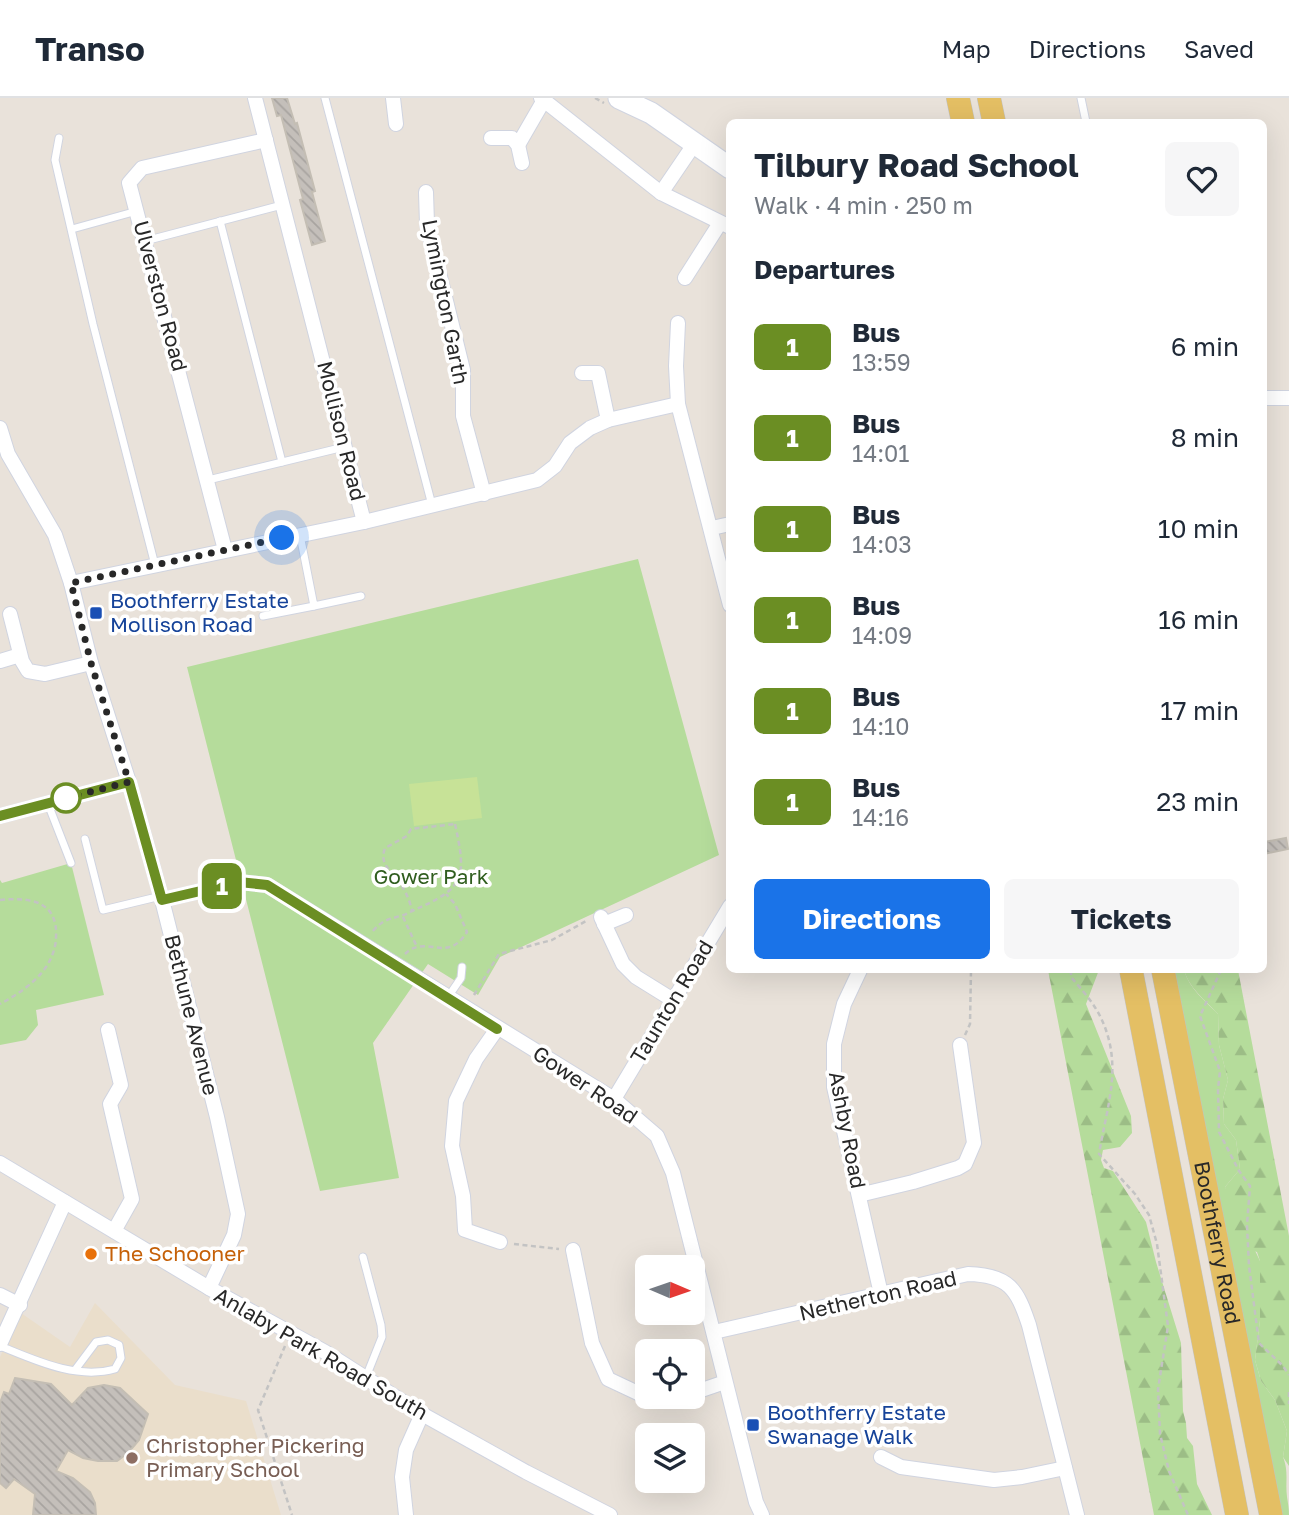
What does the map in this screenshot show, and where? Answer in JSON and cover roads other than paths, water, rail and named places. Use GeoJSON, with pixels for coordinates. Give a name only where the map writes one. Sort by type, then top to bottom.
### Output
{"type":"FeatureCollection","features":[{"type":"Feature","properties":{"kind":"main road"},"geometry":{"type":"LineString","coordinates":[[958,98],[962,119]]}},
{"type":"Feature","properties":{"kind":"main road"},"geometry":{"type":"LineString","coordinates":[[989,98],[993,119]]}},
{"type":"Feature","properties":{"kind":"main road","name":"Boothferry Road"},"geometry":{"type":"LineString","coordinates":[[1132,973],[1237,1515]]}},
{"type":"Feature","properties":{"kind":"main road","name":"Boothferry Road"},"geometry":{"type":"LineString","coordinates":[[1164,973],[1271,1515]]}},
{"type":"Feature","properties":{"kind":"main road"},"geometry":{"type":"LineString","coordinates":[[1141,1027],[1173,1021]]}},
{"type":"Feature","properties":{"kind":"main road"},"geometry":{"type":"LineString","coordinates":[[1197,1313],[1229,1306]]}},
{"type":"Feature","properties":{"kind":"street","name":"Mollison Road"},"geometry":{"type":"LineString","coordinates":[[71,583],[364,522],[255,98]]}},
{"type":"Feature","properties":{"kind":"street"},"geometry":{"type":"LineString","coordinates":[[393,98],[396,124]]}},
{"type":"Feature","properties":{"kind":"street"},"geometry":{"type":"LineString","coordinates":[[619,98],[651,113],[726,165]]}},
{"type":"Feature","properties":{"kind":"street"},"geometry":{"type":"LineString","coordinates":[[518,145],[543,99],[662,193],[725,225],[685,278]]}},
{"type":"Feature","properties":{"kind":"street","name":"Ulverston Road"},"geometry":{"type":"LineString","coordinates":[[225,550],[130,183],[142,169],[264,135]]}},
{"type":"Feature","properties":{"kind":"street"},"geometry":{"type":"LineString","coordinates":[[491,138],[512,138],[518,145],[522,163]]}},
{"type":"Feature","properties":{"kind":"street"},"geometry":{"type":"LineString","coordinates":[[662,193],[695,143]]}},
{"type":"Feature","properties":{"kind":"street","name":"Lymington Garth"},"geometry":{"type":"LineString","coordinates":[[426,192],[427,224],[463,370],[463,416],[484,494]]}},
{"type":"Feature","properties":{"kind":"street"},"geometry":{"type":"LineString","coordinates":[[678,323],[678,404],[726,588]]}},
{"type":"Feature","properties":{"kind":"street"},"geometry":{"type":"LineString","coordinates":[[582,373],[598,373],[608,420]]}},
{"type":"Feature","properties":{"kind":"street"},"geometry":{"type":"LineString","coordinates":[[1267,398],[1289,398]]}},
{"type":"Feature","properties":{"kind":"street"},"geometry":{"type":"LineString","coordinates":[[364,522],[537,480],[555,466],[570,443],[590,428],[608,420],[678,404]]}},
{"type":"Feature","properties":{"kind":"street","name":"Bethune Avenue"},"geometry":{"type":"LineString","coordinates":[[0,428],[8,454],[55,535],[71,583],[91,663],[162,898],[217,1117],[238,1214],[234,1235],[209,1288]]}},
{"type":"Feature","properties":{"kind":"street"},"geometry":{"type":"LineString","coordinates":[[712,528],[726,525]]}},
{"type":"Feature","properties":{"kind":"street"},"geometry":{"type":"LineString","coordinates":[[10,614],[20,654],[28,671],[45,674],[91,663]]}},
{"type":"Feature","properties":{"kind":"street"},"geometry":{"type":"LineString","coordinates":[[0,661],[20,654]]}},
{"type":"Feature","properties":{"kind":"street"},"geometry":{"type":"LineString","coordinates":[[0,817],[129,782]]}},
{"type":"Feature","properties":{"kind":"street","name":"Gower Road"},"geometry":{"type":"LineString","coordinates":[[162,898],[239,882],[267,885],[614,1099],[657,1136],[673,1173],[756,1502],[762,1515]]}},
{"type":"Feature","properties":{"kind":"street","name":"Taunton Road"},"geometry":{"type":"LineString","coordinates":[[614,1099],[726,913]]}},
{"type":"Feature","properties":{"kind":"street"},"geometry":{"type":"LineString","coordinates":[[626,915],[602,920],[622,964],[636,977],[673,1000]]}},
{"type":"Feature","properties":{"kind":"street","name":"Ashby Road"},"geometry":{"type":"LineString","coordinates":[[859,973],[844,1004],[834,1044],[834,1087],[881,1294]]}},
{"type":"Feature","properties":{"kind":"street"},"geometry":{"type":"LineString","coordinates":[[497,1029],[476,1059],[456,1101],[452,1146],[463,1196],[465,1230],[500,1242]]}},
{"type":"Feature","properties":{"kind":"street"},"geometry":{"type":"LineString","coordinates":[[108,1030],[121,1086],[110,1104],[132,1199],[114,1231]]}},
{"type":"Feature","properties":{"kind":"street"},"geometry":{"type":"LineString","coordinates":[[859,1195],[913,1182],[965,1164],[974,1143],[960,1045]]}},
{"type":"Feature","properties":{"kind":"street","name":"Anlaby Park Road South"},"geometry":{"type":"LineString","coordinates":[[0,1163],[366,1378],[422,1414],[610,1515]]}},
{"type":"Feature","properties":{"kind":"street"},"geometry":{"type":"LineString","coordinates":[[0,1345],[65,1202]]}},
{"type":"Feature","properties":{"kind":"street"},"geometry":{"type":"LineString","coordinates":[[573,1250],[593,1343],[608,1379],[635,1392]]}},
{"type":"Feature","properties":{"kind":"street","name":"Netherton Road"},"geometry":{"type":"LineString","coordinates":[[714,1332],[968,1275],[984,1275],[1011,1287],[1020,1297],[1029,1325],[1077,1515]]}},
{"type":"Feature","properties":{"kind":"street"},"geometry":{"type":"LineString","coordinates":[[0,1294],[20,1305]]}},
{"type":"Feature","properties":{"kind":"street"},"geometry":{"type":"LineString","coordinates":[[705,1389],[725,1382]]}},
{"type":"Feature","properties":{"kind":"street"},"geometry":{"type":"LineString","coordinates":[[406,1515],[402,1477],[406,1450],[422,1414]]}},
{"type":"Feature","properties":{"kind":"street"},"geometry":{"type":"LineString","coordinates":[[881,1457],[901,1467],[994,1480],[1065,1468]]}},
{"type":"Feature","properties":{"kind":"lane"},"geometry":{"type":"LineString","coordinates":[[325,98],[432,506]]}},
{"type":"Feature","properties":{"kind":"lane"},"geometry":{"type":"LineString","coordinates":[[1081,98],[1085,119]]}},
{"type":"Feature","properties":{"kind":"lane"},"geometry":{"type":"LineString","coordinates":[[59,138],[55,160],[93,324],[155,565]]}},
{"type":"Feature","properties":{"kind":"lane"},"geometry":{"type":"LineString","coordinates":[[145,241],[282,205]]}},
{"type":"Feature","properties":{"kind":"lane"},"geometry":{"type":"LineString","coordinates":[[72,229],[137,211]]}},
{"type":"Feature","properties":{"kind":"lane"},"geometry":{"type":"LineString","coordinates":[[220,221],[282,462]]}},
{"type":"Feature","properties":{"kind":"lane"},"geometry":{"type":"LineString","coordinates":[[208,480],[345,447]]}},
{"type":"Feature","properties":{"kind":"lane"},"geometry":{"type":"LineString","coordinates":[[300,534],[314,606]]}},
{"type":"Feature","properties":{"kind":"lane"},"geometry":{"type":"LineString","coordinates":[[263,616],[361,596]]}},
{"type":"Feature","properties":{"kind":"lane"},"geometry":{"type":"LineString","coordinates":[[48,803],[71,863]]}},
{"type":"Feature","properties":{"kind":"lane"},"geometry":{"type":"LineString","coordinates":[[85,839],[103,910],[162,898]]}},
{"type":"Feature","properties":{"kind":"lane"},"geometry":{"type":"LineString","coordinates":[[448,998],[461,978],[462,967]]}},
{"type":"Feature","properties":{"kind":"lane"},"geometry":{"type":"LineString","coordinates":[[363,1257],[382,1325],[382,1336],[366,1378]]}},
{"type":"Feature","properties":{"kind":"lane"},"geometry":{"type":"LineString","coordinates":[[0,1345],[52,1366],[75,1370],[88,1372],[115,1368],[121,1358],[119,1345],[108,1340],[96,1342],[75,1370]]}},
{"type":"Feature","properties":{"kind":"place","name":"Boothferry Estate Mollison Road"},"geometry":{"type":"Point","coordinates":[96,613]}},
{"type":"Feature","properties":{"kind":"place","name":"The Schooner"},"geometry":{"type":"Point","coordinates":[91,1254]}},
{"type":"Feature","properties":{"kind":"place","name":"Boothferry Estate Swanage Walk"},"geometry":{"type":"Point","coordinates":[753,1425]}},
{"type":"Feature","properties":{"kind":"place","name":"Christopher Pickering Primary School"},"geometry":{"type":"Point","coordinates":[132,1458]}},
{"type":"Feature","properties":{"kind":"park label","name":"Gower Park"},"geometry":{"type":"Point","coordinates":[431,877]}}]}
